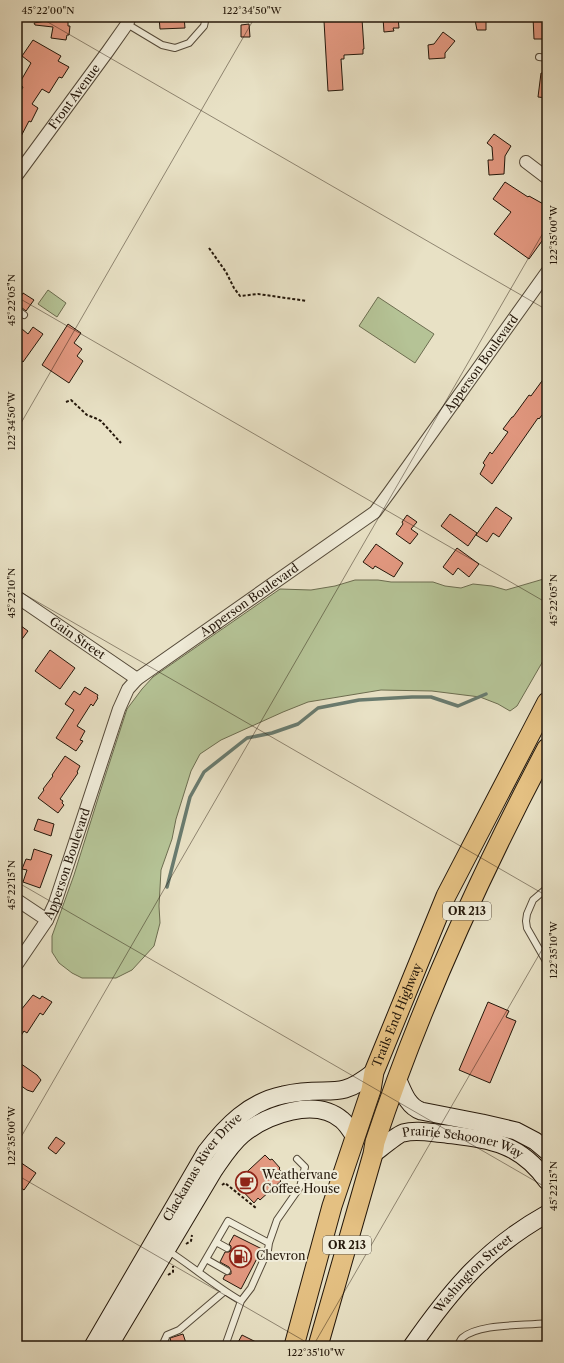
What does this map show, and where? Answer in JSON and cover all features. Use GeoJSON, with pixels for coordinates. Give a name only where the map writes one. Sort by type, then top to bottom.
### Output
{"type":"FeatureCollection","features":[{"type":"Feature","properties":{"kind":"highway","name":"Trails End Highway"},"geometry":{"type":"LineString","coordinates":[[294,1346],[332,1206],[370,1090],[374,1072],[446,896],[547,702]]}},
{"type":"Feature","properties":{"kind":"highway","name":"Trails End Highway"},"geometry":{"type":"LineString","coordinates":[[318,1346],[374,1154],[375,1142],[397,1078],[430,994],[494,850],[547,748]]}},
{"type":"Feature","properties":{"kind":"main road","name":"Clackamas River Drive"},"geometry":{"type":"LineString","coordinates":[[109,1346],[206,1152],[219,1135],[250,1108],[266,1100],[283,1095],[344,1089],[363,1081],[374,1072]]}},
{"type":"Feature","properties":{"kind":"main road","name":"Prairie Schooner Way"},"geometry":{"type":"LineString","coordinates":[[397,1078],[408,1101],[415,1109],[516,1131],[535,1141],[547,1151]]}},
{"type":"Feature","properties":{"kind":"main road","name":"Clackamas River Drive"},"geometry":{"type":"LineString","coordinates":[[94,1346],[160,1246],[230,1147],[243,1134],[272,1117],[306,1109],[325,1111],[341,1119],[355,1136]]}},
{"type":"Feature","properties":{"kind":"main road","name":"Prairie Schooner Way"},"geometry":{"type":"LineString","coordinates":[[374,1154],[402,1133],[419,1131],[481,1139],[504,1145],[516,1151],[528,1159],[547,1181]]}},
{"type":"Feature","properties":{"kind":"main road","name":"Washington Street"},"geometry":{"type":"LineString","coordinates":[[412,1346],[439,1308],[473,1269],[505,1242],[547,1214]]}},
{"type":"Feature","properties":{"kind":"street","name":"Front Avenue"},"geometry":{"type":"LineString","coordinates":[[17,176],[128,21]]}},
{"type":"Feature","properties":{"kind":"street"},"geometry":{"type":"LineString","coordinates":[[526,162],[547,178]]}},
{"type":"Feature","properties":{"kind":"street","name":"Apperson Boulevard"},"geometry":{"type":"LineString","coordinates":[[17,964],[47,920],[55,903],[119,709],[128,689],[137,679],[375,512],[547,272]]}},
{"type":"Feature","properties":{"kind":"street","name":"Gain Street"},"geometry":{"type":"LineString","coordinates":[[17,597],[137,679]]}},
{"type":"Feature","properties":{"kind":"street"},"geometry":{"type":"LineString","coordinates":[[17,900],[47,920]]}},
{"type":"Feature","properties":{"kind":"lane"},"geometry":{"type":"LineString","coordinates":[[128,21],[162,45],[175,48],[189,43],[204,26],[206,17]]}},
{"type":"Feature","properties":{"kind":"lane"},"geometry":{"type":"LineString","coordinates":[[539,57],[547,58]]}},
{"type":"Feature","properties":{"kind":"lane"},"geometry":{"type":"LineString","coordinates":[[17,310],[24,315]]}},
{"type":"Feature","properties":{"kind":"lane"},"geometry":{"type":"LineString","coordinates":[[547,888],[533,900],[527,914],[526,921],[528,928],[547,963]]}},
{"type":"Feature","properties":{"kind":"lane"},"geometry":{"type":"LineString","coordinates":[[225,1346],[241,1301],[252,1285],[257,1265],[268,1250],[277,1220],[300,1187],[305,1167],[296,1160]]}},
{"type":"Feature","properties":{"kind":"lane"},"geometry":{"type":"LineString","coordinates":[[199,1271],[228,1221],[269,1243]]}},
{"type":"Feature","properties":{"kind":"lane"},"geometry":{"type":"LineString","coordinates":[[216,1242],[227,1248]]}},
{"type":"Feature","properties":{"kind":"lane"},"geometry":{"type":"LineString","coordinates":[[160,1246],[199,1271],[225,1292],[241,1301]]}},
{"type":"Feature","properties":{"kind":"lane"},"geometry":{"type":"LineString","coordinates":[[206,1260],[228,1271]]}},
{"type":"Feature","properties":{"kind":"lane"},"geometry":{"type":"LineString","coordinates":[[245,1281],[252,1285]]}},
{"type":"Feature","properties":{"kind":"lane"},"geometry":{"type":"LineString","coordinates":[[162,1346],[168,1335],[179,1330],[225,1292]]}},
{"type":"Feature","properties":{"kind":"lane"},"geometry":{"type":"LineString","coordinates":[[457,1346],[462,1338],[476,1330],[490,1327],[547,1323]]}},
{"type":"Feature","properties":{"kind":"path"},"geometry":{"type":"LineString","coordinates":[[209,248],[226,272],[240,296],[258,294],[307,301]]}},
{"type":"Feature","properties":{"kind":"path"},"geometry":{"type":"LineString","coordinates":[[66,402],[71,400],[87,415],[101,421],[121,443]]}},
{"type":"Feature","properties":{"kind":"green space"},"geometry":{"type":"Polygon","coordinates":[[[48,290],[66,303],[57,317],[38,304],[48,290]]]}},
{"type":"Feature","properties":{"kind":"green space"},"geometry":{"type":"Polygon","coordinates":[[[378,297],[434,334],[415,363],[359,326],[378,297]]]}},
{"type":"Feature","properties":{"kind":"green space"},"geometry":{"type":"Polygon","coordinates":[[[547,578],[547,654],[517,706],[510,711],[498,704],[480,697],[432,691],[381,690],[308,702],[221,740],[200,754],[191,771],[176,819],[172,839],[161,870],[159,906],[160,923],[154,946],[132,970],[116,978],[82,978],[72,973],[59,963],[52,952],[52,936],[74,875],[127,709],[153,677],[280,589],[311,590],[335,586],[355,580],[378,580],[391,582],[433,582],[445,586],[461,588],[473,584],[492,586],[506,590],[547,578]]]}},
{"type":"Feature","properties":{"kind":"building"},"geometry":{"type":"Polygon","coordinates":[[[159,17],[184,17],[185,28],[160,29],[159,17]]]}},
{"type":"Feature","properties":{"kind":"building"},"geometry":{"type":"Polygon","coordinates":[[[398,17],[399,28],[393,28],[394,31],[384,32],[383,18],[398,17]]]}},
{"type":"Feature","properties":{"kind":"building"},"geometry":{"type":"Polygon","coordinates":[[[533,17],[547,17],[547,39],[534,39],[533,17]]]}},
{"type":"Feature","properties":{"kind":"building"},"geometry":{"type":"Polygon","coordinates":[[[57,19],[68,20],[68,26],[70,26],[69,35],[67,35],[66,40],[51,38],[53,27],[35,25],[34,23],[57,19]]]}},
{"type":"Feature","properties":{"kind":"building"},"geometry":{"type":"Polygon","coordinates":[[[362,19],[363,54],[344,55],[344,59],[341,59],[343,90],[328,91],[324,21],[362,19]]]}},
{"type":"Feature","properties":{"kind":"building"},"geometry":{"type":"Polygon","coordinates":[[[486,19],[486,30],[477,30],[475,20],[486,19]]]}},
{"type":"Feature","properties":{"kind":"building"},"geometry":{"type":"Polygon","coordinates":[[[249,24],[250,37],[241,37],[241,25],[249,24]]]}},
{"type":"Feature","properties":{"kind":"building"},"geometry":{"type":"Polygon","coordinates":[[[443,32],[455,41],[445,53],[445,58],[429,59],[428,45],[434,44],[443,32]]]}},
{"type":"Feature","properties":{"kind":"building"},"geometry":{"type":"Polygon","coordinates":[[[33,40],[61,56],[58,61],[69,67],[62,78],[59,77],[49,93],[42,89],[32,104],[38,108],[31,122],[29,121],[17,144],[17,98],[23,87],[19,84],[31,63],[22,56],[33,40]]]}},
{"type":"Feature","properties":{"kind":"building"},"geometry":{"type":"Polygon","coordinates":[[[541,73],[547,73],[547,98],[538,97],[541,73]]]}},
{"type":"Feature","properties":{"kind":"building"},"geometry":{"type":"Polygon","coordinates":[[[494,134],[511,146],[505,156],[504,174],[489,175],[488,160],[493,160],[492,147],[487,143],[494,134]]]}},
{"type":"Feature","properties":{"kind":"building"},"geometry":{"type":"Polygon","coordinates":[[[505,182],[528,197],[529,196],[547,206],[547,234],[529,259],[494,234],[511,212],[493,199],[505,182]]]}},
{"type":"Feature","properties":{"kind":"building"},"geometry":{"type":"Polygon","coordinates":[[[23,293],[34,300],[26,311],[17,304],[23,293]]]}},
{"type":"Feature","properties":{"kind":"building"},"geometry":{"type":"Polygon","coordinates":[[[68,324],[81,333],[74,343],[82,349],[77,356],[83,361],[69,383],[42,365],[68,324]]]}},
{"type":"Feature","properties":{"kind":"building"},"geometry":{"type":"Polygon","coordinates":[[[33,327],[43,334],[23,362],[17,358],[17,336],[22,329],[28,334],[33,327]]]}},
{"type":"Feature","properties":{"kind":"building"},"geometry":{"type":"Polygon","coordinates":[[[547,374],[547,419],[542,415],[539,419],[538,418],[492,484],[480,474],[485,465],[483,463],[490,452],[492,454],[508,432],[503,429],[529,395],[531,396],[547,374]]]}},
{"type":"Feature","properties":{"kind":"building"},"geometry":{"type":"Polygon","coordinates":[[[496,507],[512,518],[499,537],[493,533],[487,542],[476,535],[496,507]]]}},
{"type":"Feature","properties":{"kind":"building"},"geometry":{"type":"Polygon","coordinates":[[[450,514],[477,533],[468,546],[441,526],[450,514]]]}},
{"type":"Feature","properties":{"kind":"building"},"geometry":{"type":"Polygon","coordinates":[[[407,515],[417,522],[411,529],[418,534],[410,544],[396,534],[407,515]]]}},
{"type":"Feature","properties":{"kind":"building"},"geometry":{"type":"Polygon","coordinates":[[[376,544],[403,563],[394,577],[375,566],[373,569],[363,562],[376,544]]]}},
{"type":"Feature","properties":{"kind":"building"},"geometry":{"type":"Polygon","coordinates":[[[457,548],[479,564],[469,577],[458,568],[453,575],[443,567],[457,548]]]}},
{"type":"Feature","properties":{"kind":"building"},"geometry":{"type":"Polygon","coordinates":[[[17,623],[28,631],[17,646],[17,623]]]}},
{"type":"Feature","properties":{"kind":"building"},"geometry":{"type":"Polygon","coordinates":[[[50,650],[75,668],[60,689],[35,671],[50,650]]]}},
{"type":"Feature","properties":{"kind":"building"},"geometry":{"type":"Polygon","coordinates":[[[85,687],[98,695],[98,698],[93,706],[91,704],[77,726],[85,731],[80,740],[83,741],[76,751],[56,738],[74,710],[65,704],[74,691],[80,695],[85,687]]]}},
{"type":"Feature","properties":{"kind":"building"},"geometry":{"type":"Polygon","coordinates":[[[65,756],[80,766],[77,772],[78,773],[60,799],[63,801],[62,803],[64,805],[58,813],[38,798],[65,756]]]}},
{"type":"Feature","properties":{"kind":"building"},"geometry":{"type":"Polygon","coordinates":[[[38,819],[54,824],[51,836],[34,830],[38,819]]]}},
{"type":"Feature","properties":{"kind":"building"},"geometry":{"type":"Polygon","coordinates":[[[34,849],[52,855],[40,888],[23,882],[27,870],[22,869],[26,859],[31,860],[34,849]]]}},
{"type":"Feature","properties":{"kind":"building"},"geometry":{"type":"Polygon","coordinates":[[[33,995],[40,999],[42,996],[52,1002],[43,1015],[40,1013],[27,1033],[24,1031],[17,1042],[17,1015],[33,995]]]}},
{"type":"Feature","properties":{"kind":"building"},"geometry":{"type":"Polygon","coordinates":[[[488,1002],[509,1011],[506,1017],[516,1021],[490,1083],[459,1070],[488,1002]]]}},
{"type":"Feature","properties":{"kind":"building"},"geometry":{"type":"Polygon","coordinates":[[[17,1061],[37,1075],[41,1080],[33,1092],[17,1083],[17,1061]]]}},
{"type":"Feature","properties":{"kind":"building"},"geometry":{"type":"Polygon","coordinates":[[[56,1137],[65,1143],[56,1154],[48,1148],[56,1137]]]}},
{"type":"Feature","properties":{"kind":"building"},"geometry":{"type":"Polygon","coordinates":[[[265,1155],[270,1160],[272,1159],[284,1175],[279,1179],[281,1181],[260,1200],[258,1198],[254,1203],[235,1183],[265,1155]]]}},
{"type":"Feature","properties":{"kind":"building"},"geometry":{"type":"Polygon","coordinates":[[[17,1160],[36,1173],[24,1190],[17,1185],[17,1160]]]}},
{"type":"Feature","properties":{"kind":"building","name":"Chevron"},"geometry":{"type":"Polygon","coordinates":[[[234,1235],[262,1249],[241,1289],[223,1279],[225,1275],[231,1274],[231,1271],[229,1267],[220,1262],[225,1252],[229,1252],[231,1250],[231,1246],[229,1244],[234,1235]]]}},
{"type":"Feature","properties":{"kind":"building"},"geometry":{"type":"Polygon","coordinates":[[[183,1334],[187,1346],[172,1346],[170,1338],[183,1334]]]}},
{"type":"Feature","properties":{"kind":"building"},"geometry":{"type":"Polygon","coordinates":[[[242,1335],[264,1346],[236,1346],[242,1335]]]}},
{"type":"Feature","properties":{"kind":"waterway"},"geometry":{"type":"LineString","coordinates":[[167,887],[190,797],[204,772],[247,738],[272,733],[298,724],[318,708],[359,700],[431,697],[458,706],[486,694]]}},
{"type":"Feature","properties":{"kind":"place","name":"Weathervane Coffee House"},"geometry":{"type":"Point","coordinates":[247,1182]}},
{"type":"Feature","properties":{"kind":"place","name":"Chevron"},"geometry":{"type":"Point","coordinates":[241,1256]}}]}
